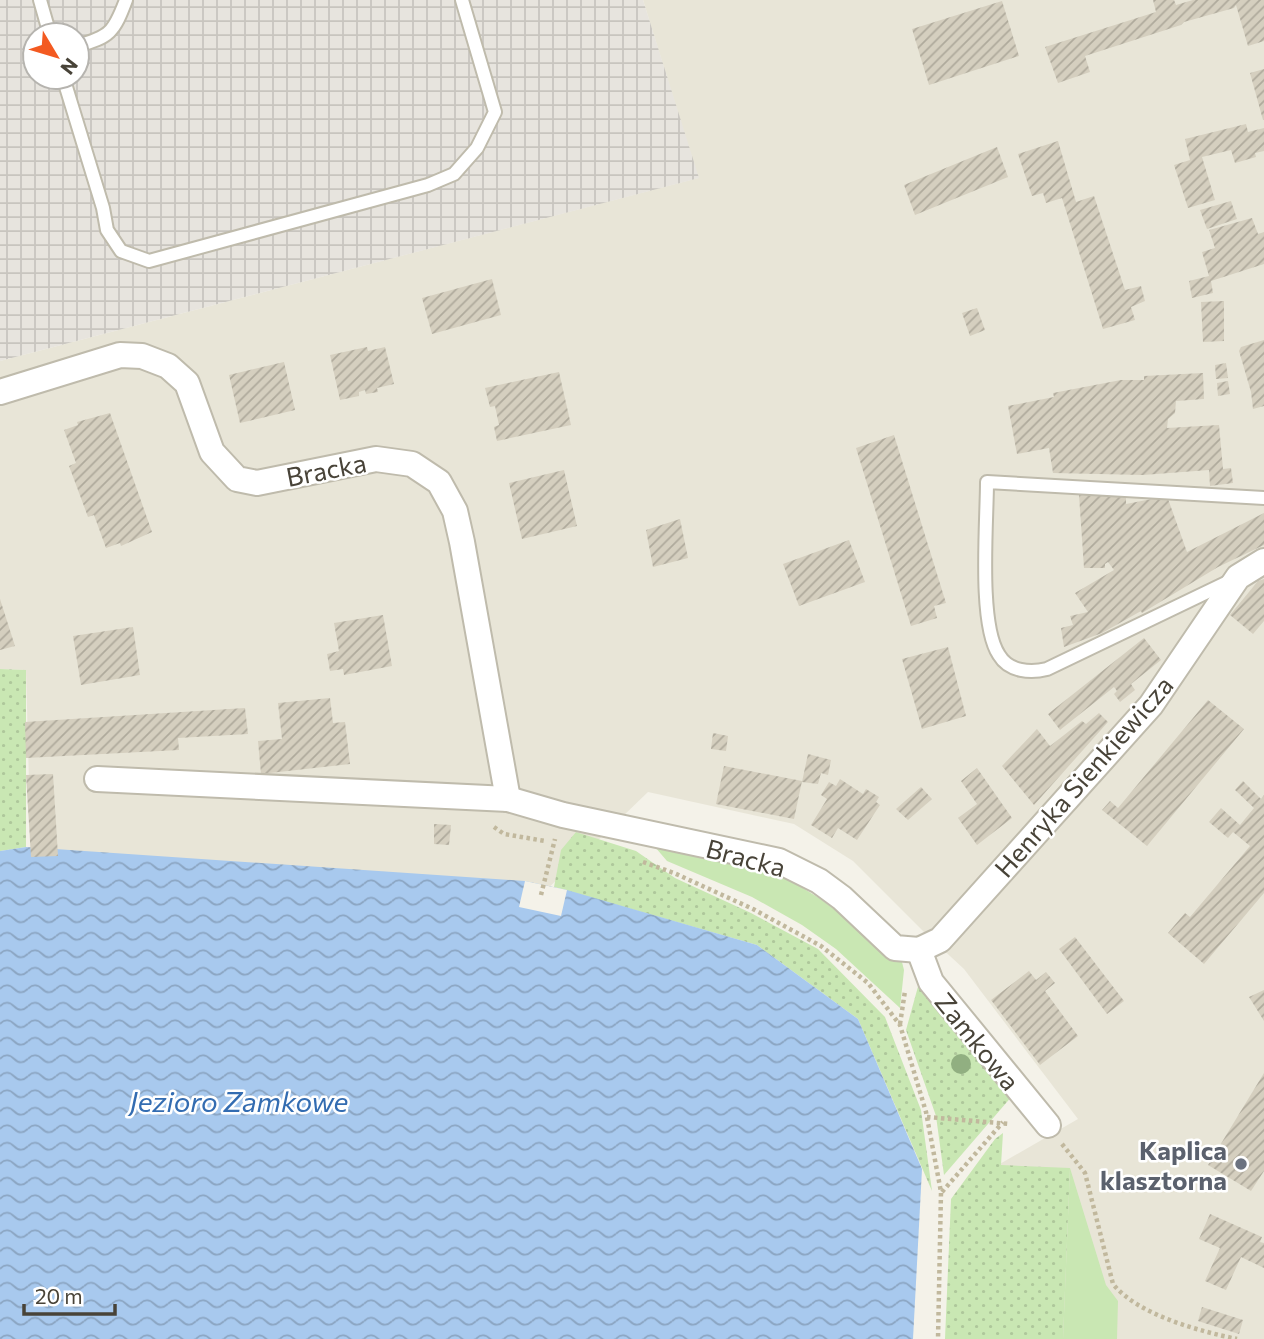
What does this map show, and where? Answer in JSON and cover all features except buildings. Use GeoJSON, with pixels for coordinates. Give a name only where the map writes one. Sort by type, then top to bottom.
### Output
{"type":"FeatureCollection","features":[{"type":"Feature","properties":{"kind":"street","name":"Bracka"},"geometry":{"type":"LineString","coordinates":[[0,392],[120,355],[142,356],[169,366],[187,383],[212,453],[237,480],[257,483],[376,459],[412,464],[439,482],[455,511],[462,542],[508,799]]}},
{"type":"Feature","properties":{"kind":"street","name":"Henryka Sienkiewicza"},"geometry":{"type":"LineString","coordinates":[[919,950],[940,940],[1151,705],[1238,578],[1264,561]]}},
{"type":"Feature","properties":{"kind":"street","name":"Bracka"},"geometry":{"type":"LineString","coordinates":[[97,779],[508,799],[563,815],[779,861],[819,881],[842,898],[895,948],[919,950]]}},
{"type":"Feature","properties":{"kind":"street","name":"Zamkowa"},"geometry":{"type":"LineString","coordinates":[[919,950],[931,982],[1048,1125]]}},
{"type":"Feature","properties":{"kind":"lane"},"geometry":{"type":"LineString","coordinates":[[40,0],[46,21]]}},
{"type":"Feature","properties":{"kind":"lane"},"geometry":{"type":"LineString","coordinates":[[91,42],[103,39],[118,22],[126,0]]}},
{"type":"Feature","properties":{"kind":"lane"},"geometry":{"type":"LineString","coordinates":[[67,91],[103,208],[107,230],[121,251],[149,261],[428,185],[454,174],[477,148],[495,112],[462,0]]}},
{"type":"Feature","properties":{"kind":"lane"},"geometry":{"type":"LineString","coordinates":[[1238,578],[1047,669],[1033,672],[1012,667],[999,656],[986,621],[988,482],[1264,498]]}},
{"type":"Feature","properties":{"kind":"path"},"geometry":{"type":"LineString","coordinates":[[478,798],[487,822],[504,834],[568,845]]}},
{"type":"Feature","properties":{"kind":"path"},"geometry":{"type":"LineString","coordinates":[[541,895],[563,815]]}},
{"type":"Feature","properties":{"kind":"path"},"geometry":{"type":"LineString","coordinates":[[635,860],[674,873],[742,904],[821,946],[868,984],[900,1025],[927,1116],[941,1192],[938,1339]]}},
{"type":"Feature","properties":{"kind":"path"},"geometry":{"type":"LineString","coordinates":[[941,1192],[1024,1098]]}},
{"type":"Feature","properties":{"kind":"path"},"geometry":{"type":"LineString","coordinates":[[927,1116],[1001,1124],[1048,1125],[1085,1173],[1112,1284],[1137,1305],[1216,1335],[1237,1339]]}},
{"type":"Feature","properties":{"kind":"shaded area"},"geometry":{"type":"Polygon","coordinates":[[[0,0],[643,0],[699,178],[0,361],[0,0]]]}},
{"type":"Feature","properties":{"kind":"shaded area"},"geometry":{"type":"Polygon","coordinates":[[[643,0],[1264,0],[1264,1339],[987,1339],[998,1165],[1078,1119],[964,969],[853,861],[794,824],[648,792],[541,895],[31,857],[26,670],[0,669],[0,361],[698,178],[643,0]]]}},
{"type":"Feature","properties":{"kind":"green space"},"geometry":{"type":"Polygon","coordinates":[[[0,669],[26,670],[26,847],[0,851],[0,669]]]}},
{"type":"Feature","properties":{"kind":"green space"},"geometry":{"type":"Polygon","coordinates":[[[576,832],[636,851],[675,878],[751,913],[818,949],[885,1017],[921,1110],[932,1191],[858,1019],[757,945],[554,887],[561,850],[576,832]]]}},
{"type":"Feature","properties":{"kind":"green space"},"geometry":{"type":"Polygon","coordinates":[[[655,847],[775,871],[819,898],[901,958],[904,970],[900,1008],[836,949],[802,925],[752,897],[667,861],[655,847]]]}},
{"type":"Feature","properties":{"kind":"green space"},"geometry":{"type":"Polygon","coordinates":[[[919,983],[1013,1095],[944,1175],[936,1116],[906,1030],[919,983]]]}},
{"type":"Feature","properties":{"kind":"green space"},"geometry":{"type":"Polygon","coordinates":[[[1003,1133],[1001,1165],[1070,1168],[1063,1339],[945,1339],[951,1199],[995,1139],[1003,1133]]]}},
{"type":"Feature","properties":{"kind":"green space"},"geometry":{"type":"Polygon","coordinates":[[[1070,1168],[1106,1285],[1118,1301],[1117,1339],[1063,1339],[1070,1168]]]}},
{"type":"Feature","properties":{"kind":"water","name":"Jezioro Zamkowe"},"geometry":{"type":"Polygon","coordinates":[[[26,847],[525,881],[567,890],[757,945],[858,1019],[922,1169],[913,1339],[0,1339],[0,851],[26,847]]]}},
{"type":"Feature","properties":{"kind":"pier"},"geometry":{"type":"Polygon","coordinates":[[[525,881],[567,890],[561,916],[519,907],[525,881]]]}},
{"type":"Feature","properties":{"kind":"place","name":"Kaplica klasztorna"},"geometry":{"type":"Point","coordinates":[1241,1164]}}]}
